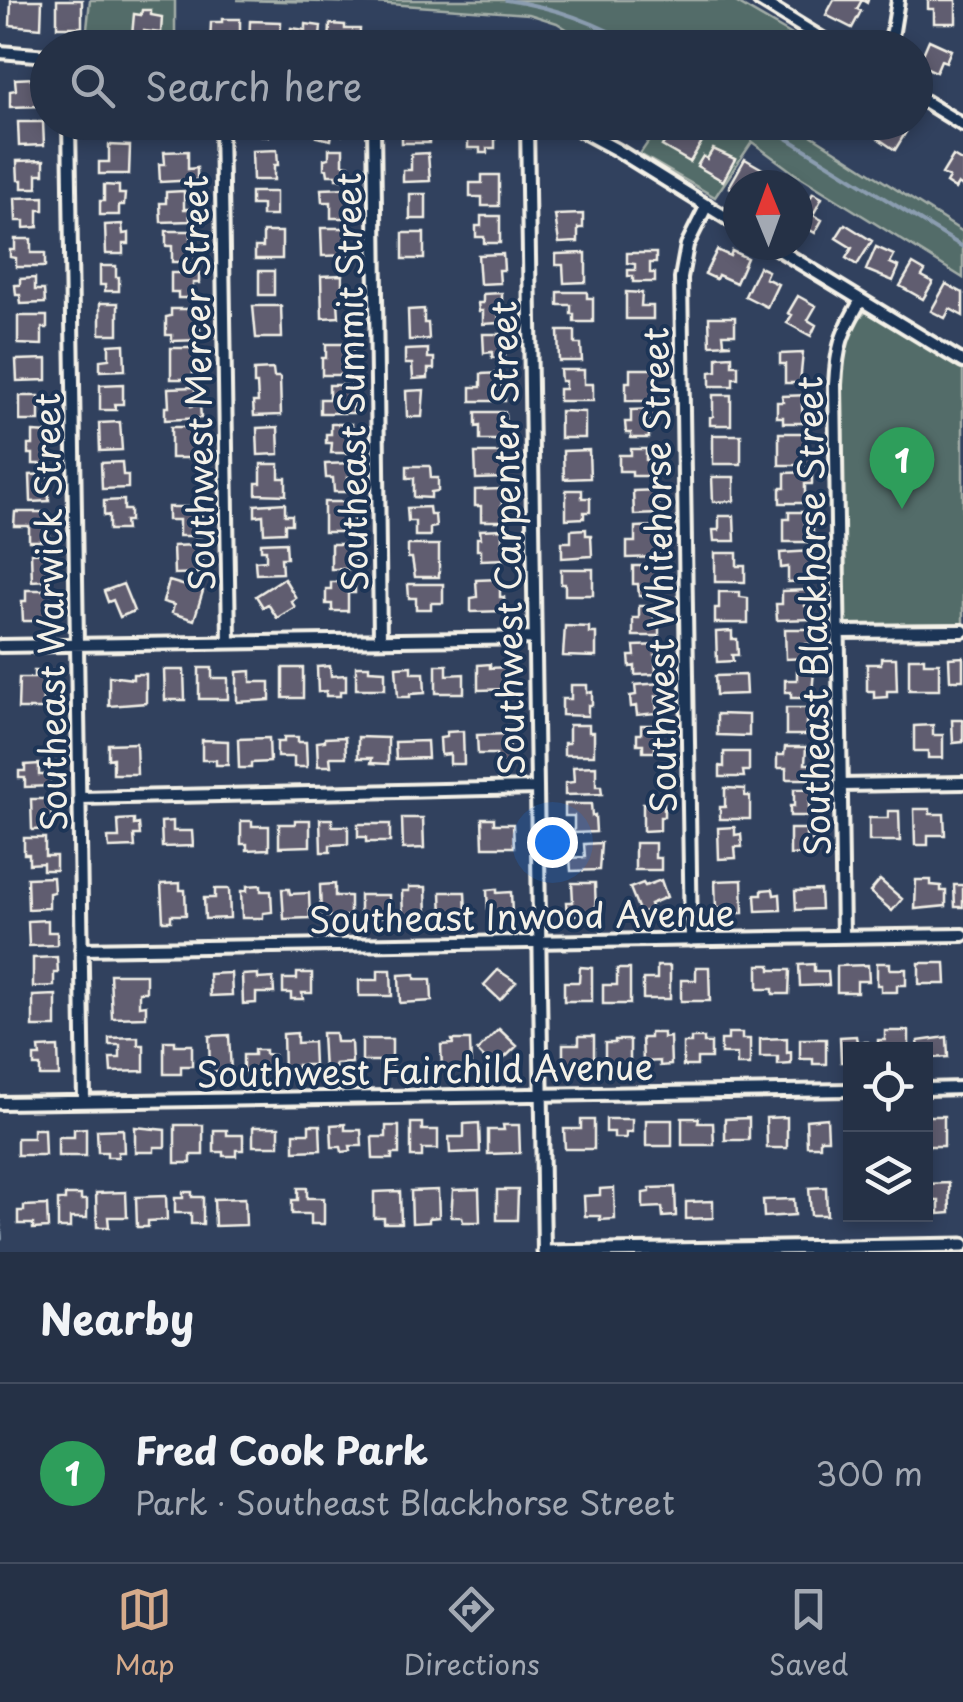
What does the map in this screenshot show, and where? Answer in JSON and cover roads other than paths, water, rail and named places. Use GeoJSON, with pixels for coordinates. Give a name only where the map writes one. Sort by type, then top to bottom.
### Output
{"type":"FeatureCollection","features":[{"type":"Feature","properties":{"kind":"street"},"geometry":{"type":"LineString","coordinates":[[759,0],[808,30]]}},
{"type":"Feature","properties":{"kind":"street"},"geometry":{"type":"LineString","coordinates":[[893,30],[898,0]]}},
{"type":"Feature","properties":{"kind":"street"},"geometry":{"type":"LineString","coordinates":[[0,52],[30,54]]}},
{"type":"Feature","properties":{"kind":"street"},"geometry":{"type":"LineString","coordinates":[[933,106],[963,125]]}},
{"type":"Feature","properties":{"kind":"street","name":"Southeast Warwick Street"},"geometry":{"type":"LineString","coordinates":[[69,140],[84,1101]]}},
{"type":"Feature","properties":{"kind":"street","name":"Southwest Mercer Street"},"geometry":{"type":"LineString","coordinates":[[220,140],[229,642]]}},
{"type":"Feature","properties":{"kind":"street","name":"Southeast Summit Street"},"geometry":{"type":"LineString","coordinates":[[374,140],[380,640]]}},
{"type":"Feature","properties":{"kind":"street","name":"Southwest Carpenter Street"},"geometry":{"type":"LineString","coordinates":[[527,140],[544,1252]]}},
{"type":"Feature","properties":{"kind":"street"},"geometry":{"type":"LineString","coordinates":[[598,140],[723,215]]}},
{"type":"Feature","properties":{"kind":"street","name":"Southwest Whitehorse Street"},"geometry":{"type":"LineString","coordinates":[[691,940],[681,278],[687,245],[707,205]]}},
{"type":"Feature","properties":{"kind":"street"},"geometry":{"type":"LineString","coordinates":[[796,260],[963,362]]}},
{"type":"Feature","properties":{"kind":"street","name":"Southeast Blackhorse Street"},"geometry":{"type":"LineString","coordinates":[[843,937],[836,368],[846,326],[861,300]]}},
{"type":"Feature","properties":{"kind":"street"},"geometry":{"type":"LineString","coordinates":[[838,632],[963,631]]}},
{"type":"Feature","properties":{"kind":"street"},"geometry":{"type":"LineString","coordinates":[[0,646],[534,638]]}},
{"type":"Feature","properties":{"kind":"street"},"geometry":{"type":"LineString","coordinates":[[840,785],[963,783]]}},
{"type":"Feature","properties":{"kind":"street"},"geometry":{"type":"LineString","coordinates":[[80,798],[537,788]]}},
{"type":"Feature","properties":{"kind":"street","name":"Southeast Inwood Avenue"},"geometry":{"type":"LineString","coordinates":[[81,948],[963,935]]}},
{"type":"Feature","properties":{"kind":"street"},"geometry":{"type":"LineString","coordinates":[[933,1089],[963,1088]]}},
{"type":"Feature","properties":{"kind":"street","name":"Southwest Fairchild Avenue"},"geometry":{"type":"LineString","coordinates":[[0,1103],[843,1090]]}},
{"type":"Feature","properties":{"kind":"street"},"geometry":{"type":"LineString","coordinates":[[544,1252],[963,1246]]}},
{"type":"Feature","properties":{"kind":"waterway"},"geometry":{"type":"LineString","coordinates":[[506,0],[575,17],[605,30]]}},
{"type":"Feature","properties":{"kind":"waterway"},"geometry":{"type":"LineString","coordinates":[[790,140],[963,247]]}},
{"type":"Feature","properties":{"kind":"waterway"},"geometry":{"type":"LineString","coordinates":[[0,1222],[1,1239]]}},
{"type":"Feature","properties":{"kind":"place","name":"Fred Cook Park"},"geometry":{"type":"Point","coordinates":[902,509]}}]}
